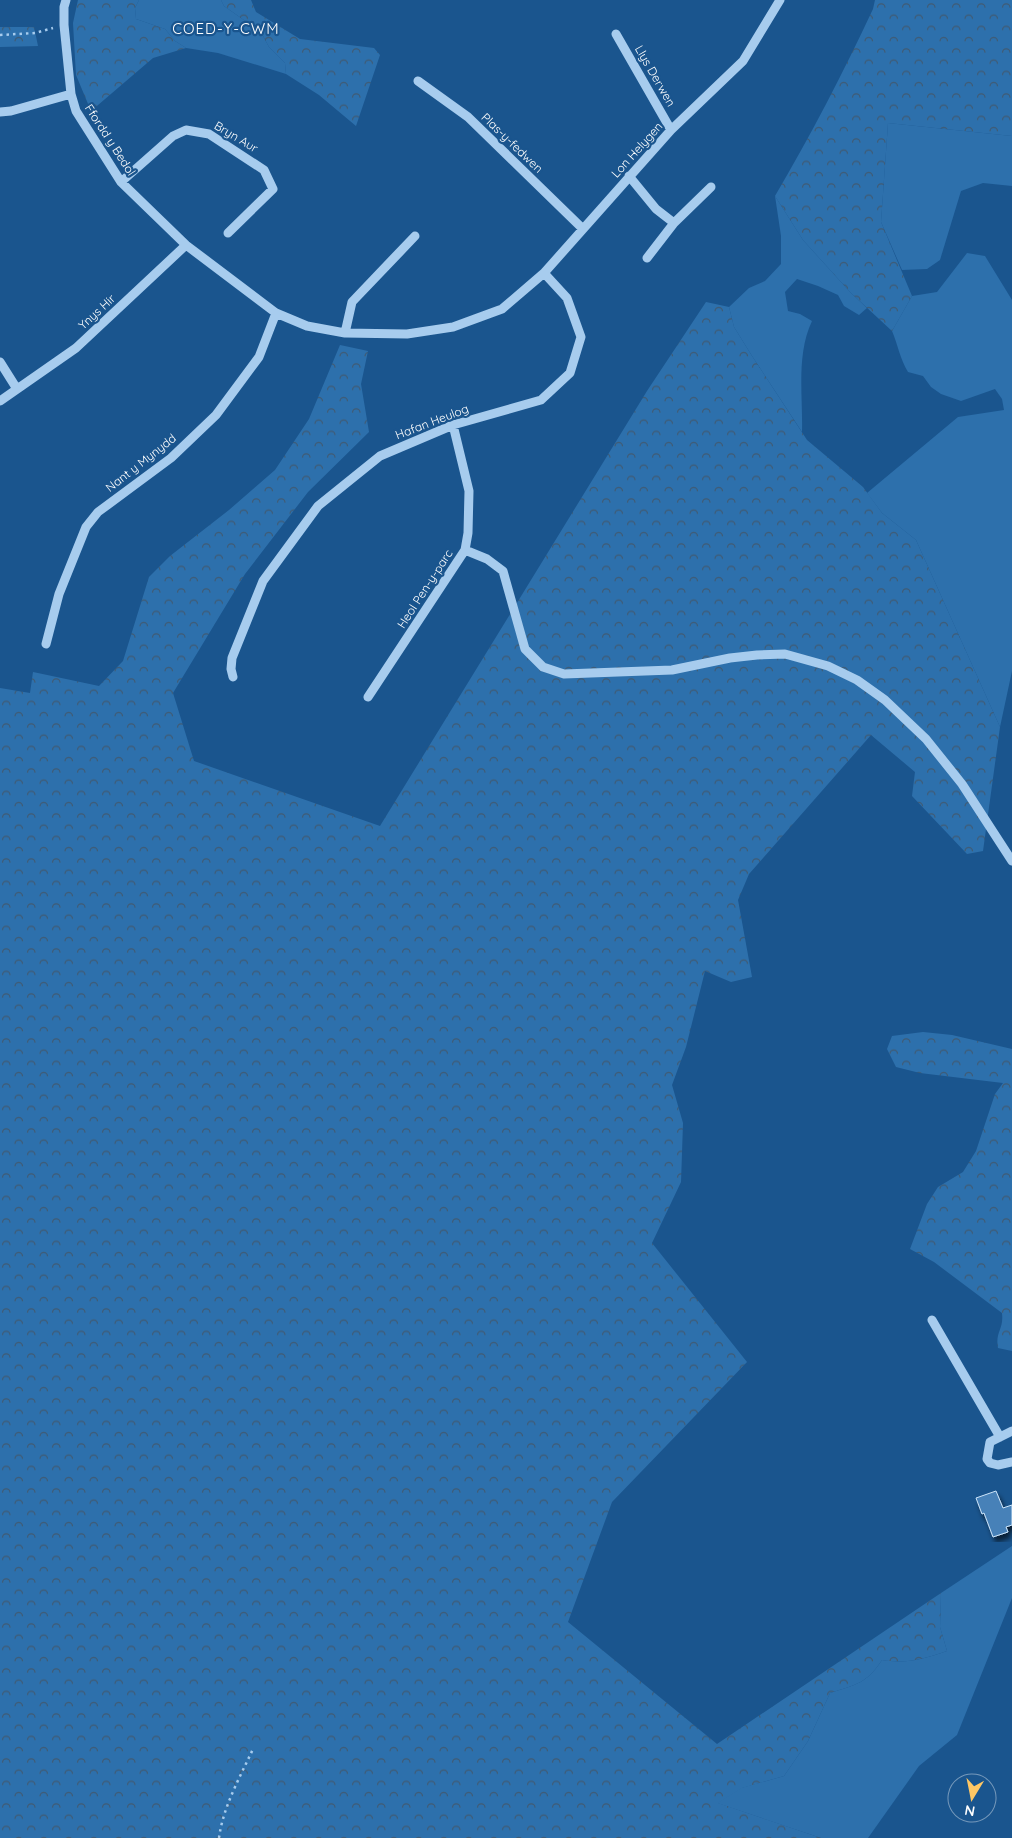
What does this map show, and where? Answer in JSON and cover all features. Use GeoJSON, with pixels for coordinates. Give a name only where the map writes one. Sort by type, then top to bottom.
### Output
{"type":"FeatureCollection","features":[{"type":"Feature","properties":{"kind":"street","name":"Ffordd y Bedol"},"geometry":{"type":"LineString","coordinates":[[66,0],[64,25],[71,94],[76,111],[121,182],[186,245],[276,313],[306,326],[345,333]]}},
{"type":"Feature","properties":{"kind":"street","name":"Lon Helygen"},"geometry":{"type":"LineString","coordinates":[[345,333],[407,334],[453,328],[502,309],[544,273],[671,130],[744,61],[780,0]]}},
{"type":"Feature","properties":{"kind":"street","name":"Llys Derwen"},"geometry":{"type":"LineString","coordinates":[[616,34],[671,130]]}},
{"type":"Feature","properties":{"kind":"street","name":"Plas-y-fedwen"},"geometry":{"type":"LineString","coordinates":[[418,81],[468,117],[583,229]]}},
{"type":"Feature","properties":{"kind":"street"},"geometry":{"type":"LineString","coordinates":[[0,112],[11,111],[71,94]]}},
{"type":"Feature","properties":{"kind":"street","name":"Bryn Aur"},"geometry":{"type":"LineString","coordinates":[[121,182],[173,136],[186,130],[209,134],[264,170],[272,189],[228,233]]}},
{"type":"Feature","properties":{"kind":"street"},"geometry":{"type":"LineString","coordinates":[[629,176],[656,209],[674,224]]}},
{"type":"Feature","properties":{"kind":"street"},"geometry":{"type":"LineString","coordinates":[[647,258],[674,224],[711,187]]}},
{"type":"Feature","properties":{"kind":"street"},"geometry":{"type":"LineString","coordinates":[[345,333],[352,302],[415,236]]}},
{"type":"Feature","properties":{"kind":"street","name":"Ynys Hir"},"geometry":{"type":"LineString","coordinates":[[0,401],[76,348],[186,245]]}},
{"type":"Feature","properties":{"kind":"street","name":"Hafan Heulog"},"geometry":{"type":"LineString","coordinates":[[233,677],[231,669],[232,658],[263,581],[318,506],[380,456],[453,425],[540,400],[570,372],[581,337],[567,298],[544,273]]}},
{"type":"Feature","properties":{"kind":"street","name":"Nant y Mynydd"},"geometry":{"type":"LineString","coordinates":[[46,644],[59,594],[86,528],[98,512],[171,458],[216,415],[259,357],[276,313]]}},
{"type":"Feature","properties":{"kind":"street"},"geometry":{"type":"LineString","coordinates":[[0,362],[17,389]]}},
{"type":"Feature","properties":{"kind":"street","name":"Heol Pen-y-parc"},"geometry":{"type":"LineString","coordinates":[[368,698],[466,550],[469,491],[453,425]]}},
{"type":"Feature","properties":{"kind":"street"},"geometry":{"type":"LineString","coordinates":[[466,550],[487,559],[503,571],[525,649],[543,667],[564,674],[672,670],[730,658],[785,654],[828,666],[858,680],[885,700],[926,739],[962,784],[1012,861]]}},
{"type":"Feature","properties":{"kind":"street"},"geometry":{"type":"LineString","coordinates":[[932,1320],[1000,1437]]}},
{"type":"Feature","properties":{"kind":"street"},"geometry":{"type":"LineString","coordinates":[[1012,1431],[990,1442],[987,1459],[990,1463],[998,1464],[1012,1462]]}},
{"type":"Feature","properties":{"kind":"path"},"geometry":{"type":"LineString","coordinates":[[0,35],[35,33],[64,25]]}},
{"type":"Feature","properties":{"kind":"path"},"geometry":{"type":"LineString","coordinates":[[219,1838],[233,1793],[253,1749]]}},
{"type":"Feature","properties":{"kind":"green space"},"geometry":{"type":"Polygon","coordinates":[[[78,0],[139,0],[135,8],[136,19],[165,29],[175,41],[186,48],[153,58],[91,111],[76,75],[73,23],[78,0]]]}},
{"type":"Feature","properties":{"kind":"green space"},"geometry":{"type":"Polygon","coordinates":[[[139,0],[221,0],[224,6],[261,32],[269,47],[285,63],[286,74],[218,53],[186,48],[175,41],[165,29],[136,19],[135,8],[139,0]]]}},
{"type":"Feature","properties":{"kind":"green space"},"geometry":{"type":"Polygon","coordinates":[[[221,0],[251,0],[256,12],[300,39],[374,48],[380,55],[356,126],[319,95],[286,74],[285,63],[269,47],[261,32],[224,6],[221,0]]]}},
{"type":"Feature","properties":{"kind":"green space"},"geometry":{"type":"Polygon","coordinates":[[[875,0],[1012,0],[1012,136],[888,123],[881,222],[912,296],[892,331],[851,293],[803,240],[775,196],[838,80],[873,9],[875,0]]]}},
{"type":"Feature","properties":{"kind":"green space"},"geometry":{"type":"Polygon","coordinates":[[[0,27],[34,27],[38,46],[0,47],[0,27]]]}},
{"type":"Feature","properties":{"kind":"green space"},"geometry":{"type":"Polygon","coordinates":[[[888,123],[1012,136],[1012,186],[983,183],[961,191],[940,260],[927,269],[902,270],[881,222],[888,123]]]}},
{"type":"Feature","properties":{"kind":"green space"},"geometry":{"type":"Polygon","coordinates":[[[775,196],[803,240],[867,308],[859,315],[844,306],[838,295],[797,279],[785,292],[788,311],[800,314],[812,321],[807,334],[802,362],[802,432],[734,327],[729,307],[749,288],[765,281],[781,264],[781,236],[775,196]]]}},
{"type":"Feature","properties":{"kind":"green space"},"geometry":{"type":"Polygon","coordinates":[[[967,253],[985,256],[1012,300],[1012,671],[1000,727],[916,540],[882,513],[867,493],[958,417],[1004,410],[1002,399],[995,389],[961,401],[941,394],[931,387],[923,376],[908,372],[892,331],[912,296],[937,292],[967,253]]]}},
{"type":"Feature","properties":{"kind":"green space"},"geometry":{"type":"Polygon","coordinates":[[[706,302],[729,307],[734,327],[807,440],[863,487],[882,513],[916,540],[1000,727],[983,851],[967,854],[912,796],[915,772],[871,735],[749,874],[738,900],[752,977],[731,982],[705,971],[686,1047],[672,1085],[683,1123],[681,1182],[652,1243],[747,1362],[612,1502],[568,1622],[717,1744],[941,1593],[940,1627],[947,1651],[915,1660],[882,1660],[866,1679],[830,1693],[808,1741],[784,1776],[742,1788],[718,1803],[821,1838],[0,1838],[0,688],[30,693],[33,672],[99,686],[123,661],[149,577],[170,556],[229,510],[275,470],[309,419],[340,345],[368,351],[361,384],[369,432],[308,492],[245,574],[173,693],[194,761],[380,826],[647,391],[706,302]]]}},
{"type":"Feature","properties":{"kind":"green space"},"geometry":{"type":"Polygon","coordinates":[[[923,1032],[952,1035],[1012,1049],[1012,1351],[998,1348],[997,1342],[1002,1323],[1002,1313],[934,1262],[910,1249],[927,1204],[938,1187],[963,1172],[976,1151],[995,1094],[1003,1083],[920,1073],[896,1067],[887,1049],[892,1036],[923,1032]]]}},
{"type":"Feature","properties":{"kind":"green space"},"geometry":{"type":"Polygon","coordinates":[[[1012,1546],[1012,1598],[957,1735],[919,1766],[868,1838],[821,1838],[717,1803],[741,1788],[784,1776],[808,1741],[830,1693],[866,1679],[882,1660],[915,1660],[947,1651],[940,1627],[941,1593],[1012,1546]]]}},
{"type":"Feature","properties":{"kind":"building"},"geometry":{"type":"Polygon","coordinates":[[[996,1491],[1003,1508],[1012,1505],[1012,1525],[1006,1527],[1008,1532],[993,1537],[976,1498],[996,1491]]]}},
{"type":"Feature","properties":{"kind":"district","name":"COED-Y-CWM"},"geometry":{"type":"Point","coordinates":[226,29]}}]}
